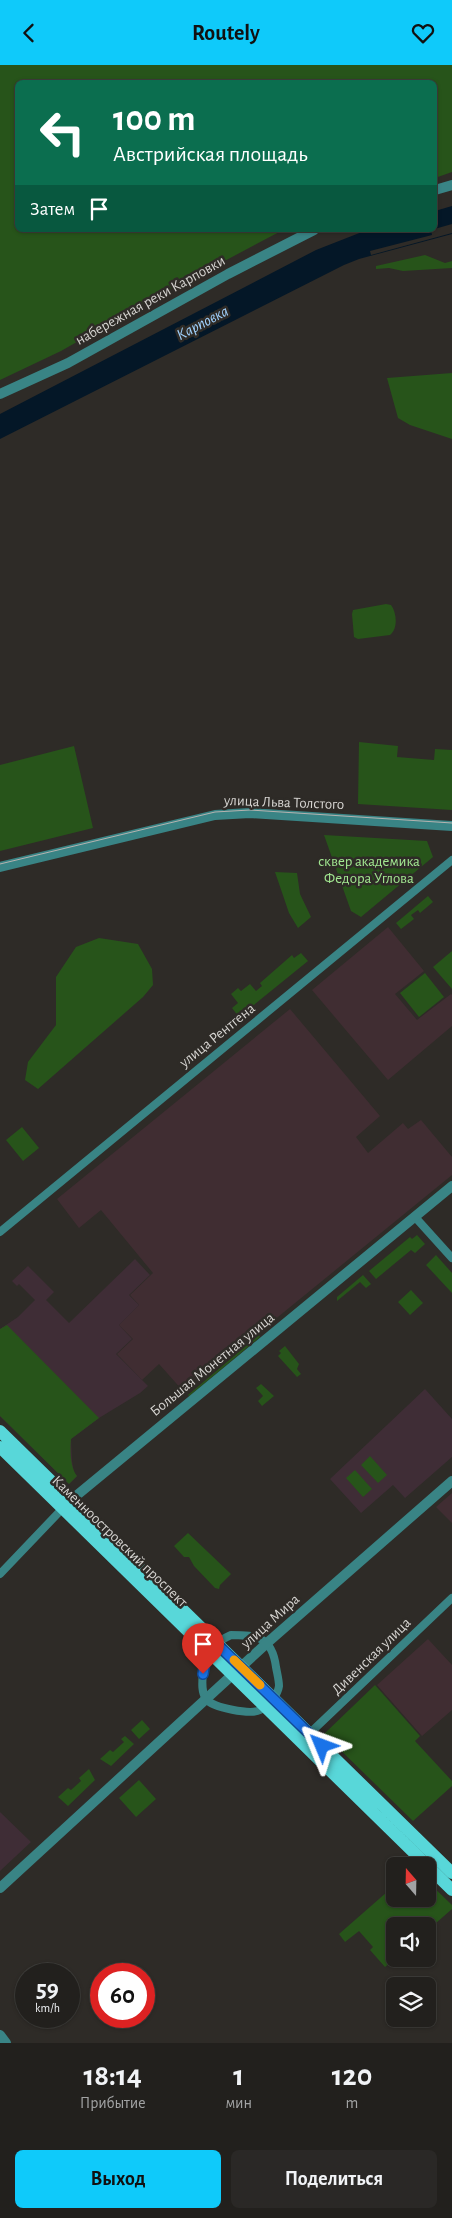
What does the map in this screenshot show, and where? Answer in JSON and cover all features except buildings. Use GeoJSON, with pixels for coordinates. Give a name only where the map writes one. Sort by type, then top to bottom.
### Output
{"type":"FeatureCollection","features":[{"type":"Feature","properties":{"kind":"main road","name":"Каменноостровский проспект"},"geometry":{"type":"LineString","coordinates":[[0,1431],[67,1504],[269,1702],[452,1890]]}},
{"type":"Feature","properties":{"kind":"main road","name":"Каменноостровский проспект"},"geometry":{"type":"LineString","coordinates":[[0,1447],[67,1504]]}},
{"type":"Feature","properties":{"kind":"main road","name":"Каменноостровский проспект"},"geometry":{"type":"LineString","coordinates":[[269,1702],[310,1733],[452,1873]]}},
{"type":"Feature","properties":{"kind":"street"},"geometry":{"type":"LineString","coordinates":[[437,189],[452,185]]}},
{"type":"Feature","properties":{"kind":"street","name":"набережная реки Карповки"},"geometry":{"type":"LineString","coordinates":[[0,394],[68,363],[228,274],[310,232]]}},
{"type":"Feature","properties":{"kind":"street","name":"улица Льва Толстого"},"geometry":{"type":"LineString","coordinates":[[0,867],[214,815],[250,813],[452,825]]}},
{"type":"Feature","properties":{"kind":"street","name":"улица Рентгена"},"geometry":{"type":"LineString","coordinates":[[0,1232],[452,861]]}},
{"type":"Feature","properties":{"kind":"street","name":"Большая Монетная улица"},"geometry":{"type":"LineString","coordinates":[[0,1574],[67,1504],[452,1186]]}},
{"type":"Feature","properties":{"kind":"street"},"geometry":{"type":"LineString","coordinates":[[415,1217],[452,1257]]}},
{"type":"Feature","properties":{"kind":"street","name":"улица Мира"},"geometry":{"type":"LineString","coordinates":[[0,1888],[267,1643],[452,1481]]}},
{"type":"Feature","properties":{"kind":"street","name":"Дивенская улица"},"geometry":{"type":"LineString","coordinates":[[310,1733],[452,1598]]}},
{"type":"Feature","properties":{"kind":"street"},"geometry":{"type":"LineString","coordinates":[[231,1635],[253,1635],[267,1643],[275,1656],[279,1685],[278,1692],[260,1711],[222,1708],[214,1705],[207,1699],[202,1685],[204,1663],[213,1648],[231,1635]]}},
{"type":"Feature","properties":{"kind":"street"},"geometry":{"type":"LineString","coordinates":[[0,2035],[6,2043]]}},
{"type":"Feature","properties":{"kind":"shaded area"},"geometry":{"type":"Polygon","coordinates":[[[388,927],[424,971],[395,994],[417,1020],[451,994],[452,1026],[388,1080],[312,990],[388,927]]]}},
{"type":"Feature","properties":{"kind":"shaded area"},"geometry":{"type":"Polygon","coordinates":[[[290,1009],[380,1116],[356,1137],[368,1153],[403,1123],[408,1129],[421,1120],[452,1157],[452,1175],[273,1321],[265,1324],[184,1392],[159,1364],[142,1380],[117,1354],[133,1339],[119,1325],[139,1305],[130,1295],[153,1273],[101,1210],[79,1228],[57,1199],[290,1009]]]}},
{"type":"Feature","properties":{"kind":"shaded area"},"geometry":{"type":"Polygon","coordinates":[[[135,1259],[150,1275],[129,1295],[139,1305],[119,1325],[132,1339],[116,1354],[148,1386],[71,1439],[72,1461],[74,1473],[77,1476],[69,1484],[0,1416],[0,1329],[18,1317],[35,1300],[19,1284],[17,1286],[12,1281],[28,1266],[54,1292],[46,1300],[69,1323],[135,1259]]]}},
{"type":"Feature","properties":{"kind":"shaded area"},"geometry":{"type":"Polygon","coordinates":[[[425,1389],[452,1419],[452,1457],[405,1498],[393,1485],[361,1513],[330,1479],[425,1389]]]}},
{"type":"Feature","properties":{"kind":"shaded area"},"geometry":{"type":"Polygon","coordinates":[[[452,1493],[452,1523],[436,1507],[452,1493]]]}},
{"type":"Feature","properties":{"kind":"shaded area"},"geometry":{"type":"Polygon","coordinates":[[[428,1639],[452,1665],[452,1710],[422,1736],[377,1685],[428,1639]]]}},
{"type":"Feature","properties":{"kind":"shaded area"},"geometry":{"type":"Polygon","coordinates":[[[0,1812],[31,1842],[0,1871],[0,1812]]]}},
{"type":"Feature","properties":{"kind":"green space"},"geometry":{"type":"Polygon","coordinates":[[[0,65],[452,65],[452,172],[437,177],[437,80],[15,80],[15,232],[279,232],[149,301],[61,351],[0,380],[0,65]]]}},
{"type":"Feature","properties":{"kind":"green space"},"geometry":{"type":"Polygon","coordinates":[[[425,255],[445,263],[452,261],[452,268],[403,271],[389,268],[376,269],[376,266],[425,255]]]}},
{"type":"Feature","properties":{"kind":"green space"},"geometry":{"type":"Polygon","coordinates":[[[452,373],[452,439],[410,425],[398,418],[387,378],[452,373]]]}},
{"type":"Feature","properties":{"kind":"green space"},"geometry":{"type":"Polygon","coordinates":[[[386,604],[391,605],[395,616],[393,632],[390,635],[358,639],[354,637],[353,610],[386,604]]]}},
{"type":"Feature","properties":{"kind":"green space"},"geometry":{"type":"Polygon","coordinates":[[[359,742],[398,746],[397,757],[434,760],[435,749],[452,750],[452,810],[358,804],[359,742]]]}},
{"type":"Feature","properties":{"kind":"green space"},"geometry":{"type":"Polygon","coordinates":[[[74,746],[93,828],[0,851],[0,765],[74,746]]]}},
{"type":"Feature","properties":{"kind":"green space","name":"сквер академика Федора Углова"},"geometry":{"type":"Polygon","coordinates":[[[324,835],[427,841],[433,857],[361,917],[351,911],[324,835]]]}},
{"type":"Feature","properties":{"kind":"green space"},"geometry":{"type":"Polygon","coordinates":[[[275,872],[297,873],[300,894],[311,917],[298,928],[289,913],[275,872]]]}},
{"type":"Feature","properties":{"kind":"green space"},"geometry":{"type":"Polygon","coordinates":[[[428,896],[433,902],[420,913],[418,910],[411,915],[414,919],[401,929],[396,923],[428,896]]]}},
{"type":"Feature","properties":{"kind":"green space"},"geometry":{"type":"Polygon","coordinates":[[[99,938],[138,944],[152,969],[153,985],[143,997],[38,1089],[25,1080],[28,1062],[56,1025],[56,977],[76,947],[99,938]]]}},
{"type":"Feature","properties":{"kind":"green space"},"geometry":{"type":"Polygon","coordinates":[[[452,951],[452,989],[433,967],[452,951]]]}},
{"type":"Feature","properties":{"kind":"green space"},"geometry":{"type":"Polygon","coordinates":[[[301,953],[308,961],[239,1017],[232,1008],[238,1003],[231,994],[238,988],[241,991],[250,984],[256,991],[262,986],[260,983],[292,955],[294,958],[301,953]]]}},
{"type":"Feature","properties":{"kind":"green space"},"geometry":{"type":"Polygon","coordinates":[[[425,973],[444,997],[419,1017],[400,993],[425,973]]]}},
{"type":"Feature","properties":{"kind":"green space"},"geometry":{"type":"Polygon","coordinates":[[[22,1127],[39,1148],[23,1161],[6,1140],[22,1127]]]}},
{"type":"Feature","properties":{"kind":"green space"},"geometry":{"type":"Polygon","coordinates":[[[417,1235],[425,1244],[415,1253],[411,1250],[376,1279],[369,1271],[410,1237],[412,1239],[417,1235]]]}},
{"type":"Feature","properties":{"kind":"green space"},"geometry":{"type":"Polygon","coordinates":[[[436,1255],[452,1273],[452,1293],[426,1265],[436,1255]]]}},
{"type":"Feature","properties":{"kind":"green space"},"geometry":{"type":"Polygon","coordinates":[[[363,1275],[371,1284],[366,1288],[360,1282],[337,1301],[337,1297],[363,1275]]]}},
{"type":"Feature","properties":{"kind":"green space"},"geometry":{"type":"Polygon","coordinates":[[[411,1290],[423,1303],[410,1315],[398,1302],[411,1290]]]}},
{"type":"Feature","properties":{"kind":"green space"},"geometry":{"type":"Polygon","coordinates":[[[7,1325],[99,1418],[71,1439],[72,1463],[77,1476],[69,1484],[0,1416],[0,1329],[7,1325]]]}},
{"type":"Feature","properties":{"kind":"green space"},"geometry":{"type":"Polygon","coordinates":[[[259,1335],[260,1337],[188,1395],[259,1335]]]}},
{"type":"Feature","properties":{"kind":"green space"},"geometry":{"type":"Polygon","coordinates":[[[285,1346],[299,1364],[297,1369],[301,1374],[297,1377],[278,1356],[281,1353],[279,1351],[285,1346]]]}},
{"type":"Feature","properties":{"kind":"green space"},"geometry":{"type":"Polygon","coordinates":[[[261,1384],[274,1396],[262,1406],[258,1401],[263,1396],[256,1388],[261,1384]]]}},
{"type":"Feature","properties":{"kind":"green space"},"geometry":{"type":"Polygon","coordinates":[[[370,1456],[387,1475],[378,1483],[361,1465],[370,1456]]]}},
{"type":"Feature","properties":{"kind":"green space"},"geometry":{"type":"Polygon","coordinates":[[[355,1470],[372,1489],[363,1497],[346,1478],[355,1470]]]}},
{"type":"Feature","properties":{"kind":"green space"},"geometry":{"type":"Polygon","coordinates":[[[188,1533],[231,1574],[220,1585],[219,1589],[215,1588],[194,1566],[189,1557],[184,1557],[174,1546],[188,1533]]]}},
{"type":"Feature","properties":{"kind":"green space"},"geometry":{"type":"Polygon","coordinates":[[[375,1685],[420,1736],[415,1741],[452,1781],[452,1786],[413,1821],[324,1734],[375,1685]]]}},
{"type":"Feature","properties":{"kind":"green space"},"geometry":{"type":"Polygon","coordinates":[[[142,1720],[150,1729],[139,1739],[131,1730],[142,1720]]]}},
{"type":"Feature","properties":{"kind":"green space"},"geometry":{"type":"Polygon","coordinates":[[[125,1736],[134,1744],[111,1766],[100,1759],[110,1750],[113,1752],[124,1742],[121,1739],[125,1736]]]}},
{"type":"Feature","properties":{"kind":"green space"},"geometry":{"type":"Polygon","coordinates":[[[89,1769],[95,1780],[68,1806],[58,1797],[68,1788],[71,1790],[81,1781],[79,1778],[89,1769]]]}},
{"type":"Feature","properties":{"kind":"green space"},"geometry":{"type":"Polygon","coordinates":[[[139,1780],[156,1799],[136,1817],[119,1798],[139,1780]]]}},
{"type":"Feature","properties":{"kind":"green space"},"geometry":{"type":"Polygon","coordinates":[[[436,1890],[452,1905],[452,1909],[436,1923],[436,1917],[386,1917],[385,1967],[370,1950],[373,1947],[359,1931],[345,1942],[339,1934],[386,1893],[386,1907],[436,1907],[436,1890]]]}},
{"type":"Feature","properties":{"kind":"water","name":"Карповка"},"geometry":{"type":"Polygon","coordinates":[[[452,206],[452,234],[359,259],[344,265],[0,439],[0,414],[316,250],[362,232],[437,232],[437,210],[452,206]]]}},
{"type":"Feature","properties":{"kind":"pier"},"geometry":{"type":"Polygon","coordinates":[[[452,224],[452,233],[371,255],[370,251],[432,235],[431,232],[437,232],[437,228],[452,224]]]}},
{"type":"Feature","properties":{"kind":"tram line"},"geometry":{"type":"LineString","coordinates":[[0,864],[215,812],[250,810],[452,823]]}},
{"type":"Feature","properties":{"kind":"slow traffic"},"geometry":{"type":"LineString","coordinates":[[234,1660],[260,1685]]}},
{"type":"Feature","properties":{"kind":"route"},"geometry":{"type":"LineString","coordinates":[[203,1674],[206,1657],[217,1644],[322,1746]]}}]}
